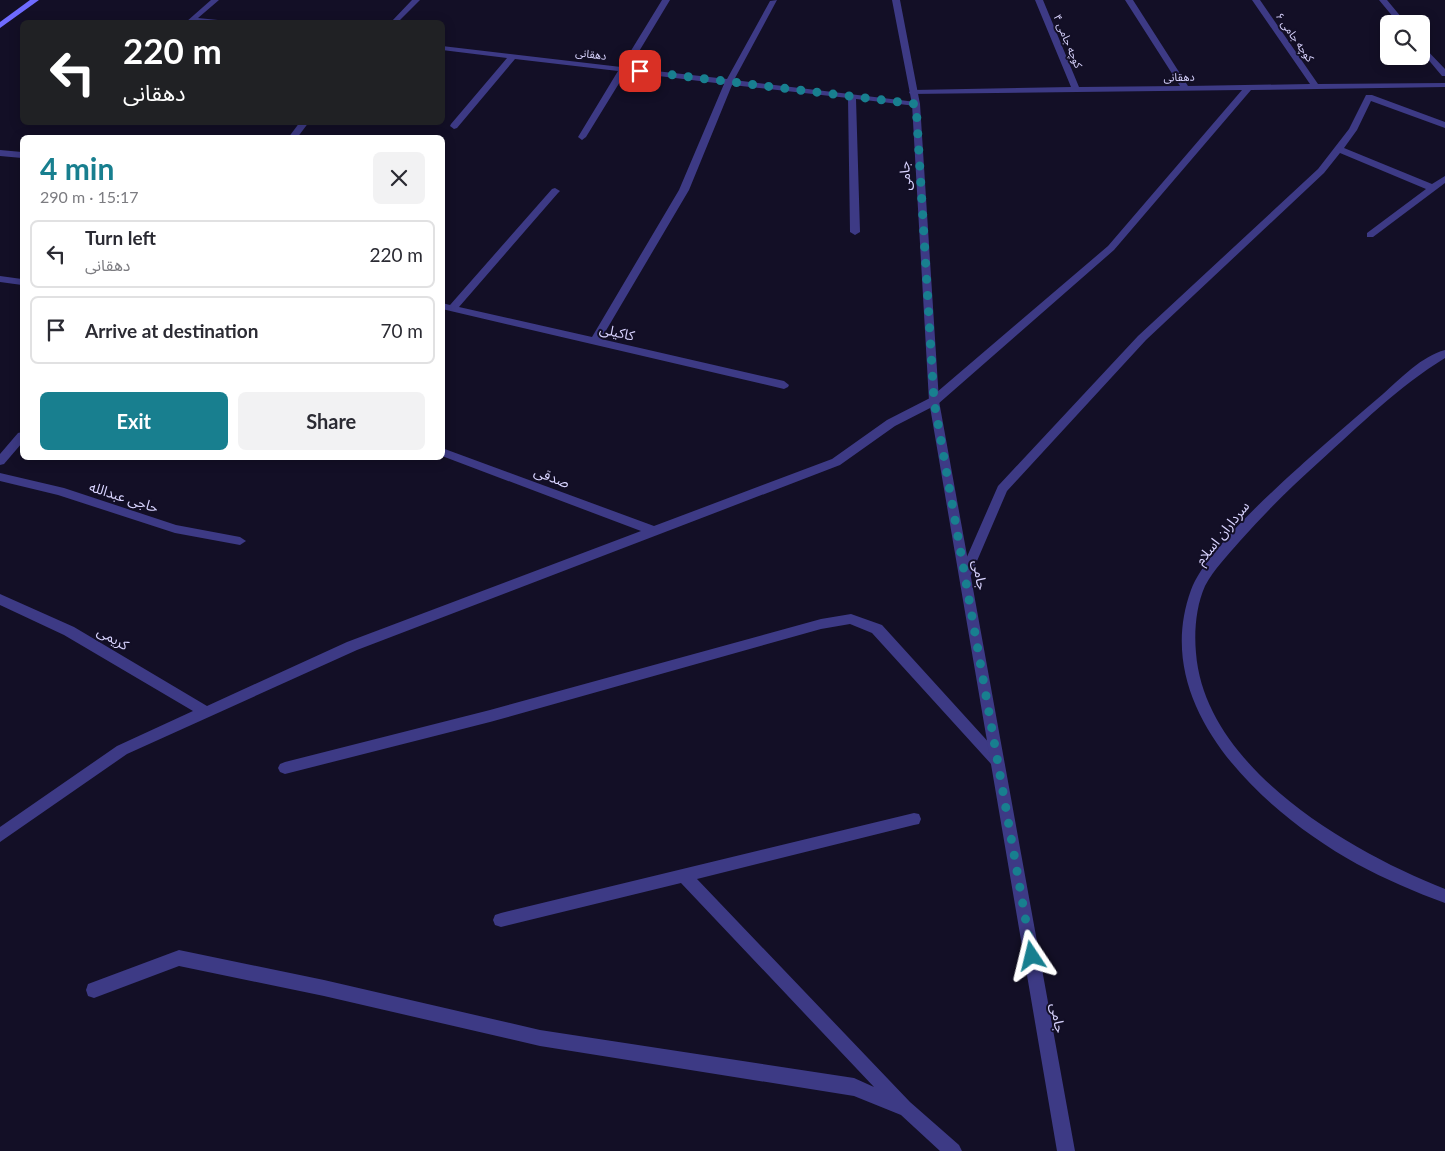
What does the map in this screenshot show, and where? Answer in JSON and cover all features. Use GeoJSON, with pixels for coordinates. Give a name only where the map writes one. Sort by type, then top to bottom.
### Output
{"type":"FeatureCollection","features":[{"type":"Feature","properties":{"kind":"main road"},"geometry":{"type":"LineString","coordinates":[[0,26],[35,0]]}},
{"type":"Feature","properties":{"kind":"street"},"geometry":{"type":"LineString","coordinates":[[191,20],[215,0]]}},
{"type":"Feature","properties":{"kind":"street"},"geometry":{"type":"LineString","coordinates":[[396,20],[416,0]]}},
{"type":"Feature","properties":{"kind":"street"},"geometry":{"type":"LineString","coordinates":[[582,137],[666,0]]}},
{"type":"Feature","properties":{"kind":"street","name":"جامی"},"geometry":{"type":"LineString","coordinates":[[896,0],[914,98],[934,401],[1066,1151]]}},
{"type":"Feature","properties":{"kind":"street","name":"کوچه جامی ۴"},"geometry":{"type":"LineString","coordinates":[[1038,0],[1076,90]]}},
{"type":"Feature","properties":{"kind":"street"},"geometry":{"type":"LineString","coordinates":[[1130,0],[1185,88]]}},
{"type":"Feature","properties":{"kind":"street","name":"کوچه جامی ۶"},"geometry":{"type":"LineString","coordinates":[[1256,0],[1316,86]]}},
{"type":"Feature","properties":{"kind":"street"},"geometry":{"type":"LineString","coordinates":[[1382,0],[1395,15]]}},
{"type":"Feature","properties":{"kind":"street"},"geometry":{"type":"LineString","coordinates":[[595,341],[684,190],[729,82],[774,1]]}},
{"type":"Feature","properties":{"kind":"street","name":"دهقانی"},"geometry":{"type":"LineString","coordinates":[[445,48],[852,96],[914,98],[1076,90],[1445,85]]}},
{"type":"Feature","properties":{"kind":"street"},"geometry":{"type":"LineString","coordinates":[[454,126],[513,56]]}},
{"type":"Feature","properties":{"kind":"street"},"geometry":{"type":"LineString","coordinates":[[1430,56],[1445,74]]}},
{"type":"Feature","properties":{"kind":"street"},"geometry":{"type":"LineString","coordinates":[[965,575],[1002,488],[1142,338],[1321,171],[1353,130],[1369,97],[1369,86]]}},
{"type":"Feature","properties":{"kind":"street"},"geometry":{"type":"LineString","coordinates":[[0,835],[122,750],[352,646],[652,530],[836,462],[890,424],[934,401],[1111,248],[1248,88]]}},
{"type":"Feature","properties":{"kind":"street"},"geometry":{"type":"LineString","coordinates":[[852,96],[855,232]]}},
{"type":"Feature","properties":{"kind":"street"},"geometry":{"type":"LineString","coordinates":[[1369,97],[1445,125]]}},
{"type":"Feature","properties":{"kind":"street"},"geometry":{"type":"LineString","coordinates":[[294,135],[303,125]]}},
{"type":"Feature","properties":{"kind":"street"},"geometry":{"type":"LineString","coordinates":[[1339,149],[1433,188]]}},
{"type":"Feature","properties":{"kind":"street"},"geometry":{"type":"LineString","coordinates":[[0,153],[20,155]]}},
{"type":"Feature","properties":{"kind":"street"},"geometry":{"type":"LineString","coordinates":[[1370,235],[1445,179]]}},
{"type":"Feature","properties":{"kind":"street"},"geometry":{"type":"LineString","coordinates":[[448,307],[555,190]]}},
{"type":"Feature","properties":{"kind":"street"},"geometry":{"type":"LineString","coordinates":[[0,279],[20,282]]}},
{"type":"Feature","properties":{"kind":"street","name":"کاکیلی"},"geometry":{"type":"LineString","coordinates":[[448,307],[784,385]]}},
{"type":"Feature","properties":{"kind":"street","name":"سرداران اسلام"},"geometry":{"type":"LineString","coordinates":[[1445,353],[1417,370],[1262,508],[1212,564],[1197,590],[1187,631],[1188,666],[1201,704],[1224,742],[1255,780],[1290,812],[1354,854],[1445,896]]}},
{"type":"Feature","properties":{"kind":"street"},"geometry":{"type":"LineString","coordinates":[[0,460],[20,438]]}},
{"type":"Feature","properties":{"kind":"street","name":"صدقی"},"geometry":{"type":"LineString","coordinates":[[445,453],[652,530]]}},
{"type":"Feature","properties":{"kind":"street","name":"حاجی عبدالله"},"geometry":{"type":"LineString","coordinates":[[0,477],[60,492],[175,529],[240,542]]}},
{"type":"Feature","properties":{"kind":"street","name":"کریمی"},"geometry":{"type":"LineString","coordinates":[[0,600],[69,632],[206,712]]}},
{"type":"Feature","properties":{"kind":"street"},"geometry":{"type":"LineString","coordinates":[[285,768],[490,716],[821,624],[852,619],[877,629],[997,761]]}},
{"type":"Feature","properties":{"kind":"street"},"geometry":{"type":"LineString","coordinates":[[501,920],[914,819]]}},
{"type":"Feature","properties":{"kind":"street"},"geometry":{"type":"LineString","coordinates":[[684,876],[907,1109],[953,1151]]}},
{"type":"Feature","properties":{"kind":"street"},"geometry":{"type":"LineString","coordinates":[[94,990],[179,958],[324,988],[540,1038],[854,1087],[907,1109]]}},
{"type":"Feature","properties":{"kind":"route"},"geometry":{"type":"LineString","coordinates":[[640,71],[916,104],[934,401],[1032,956]]}}]}
